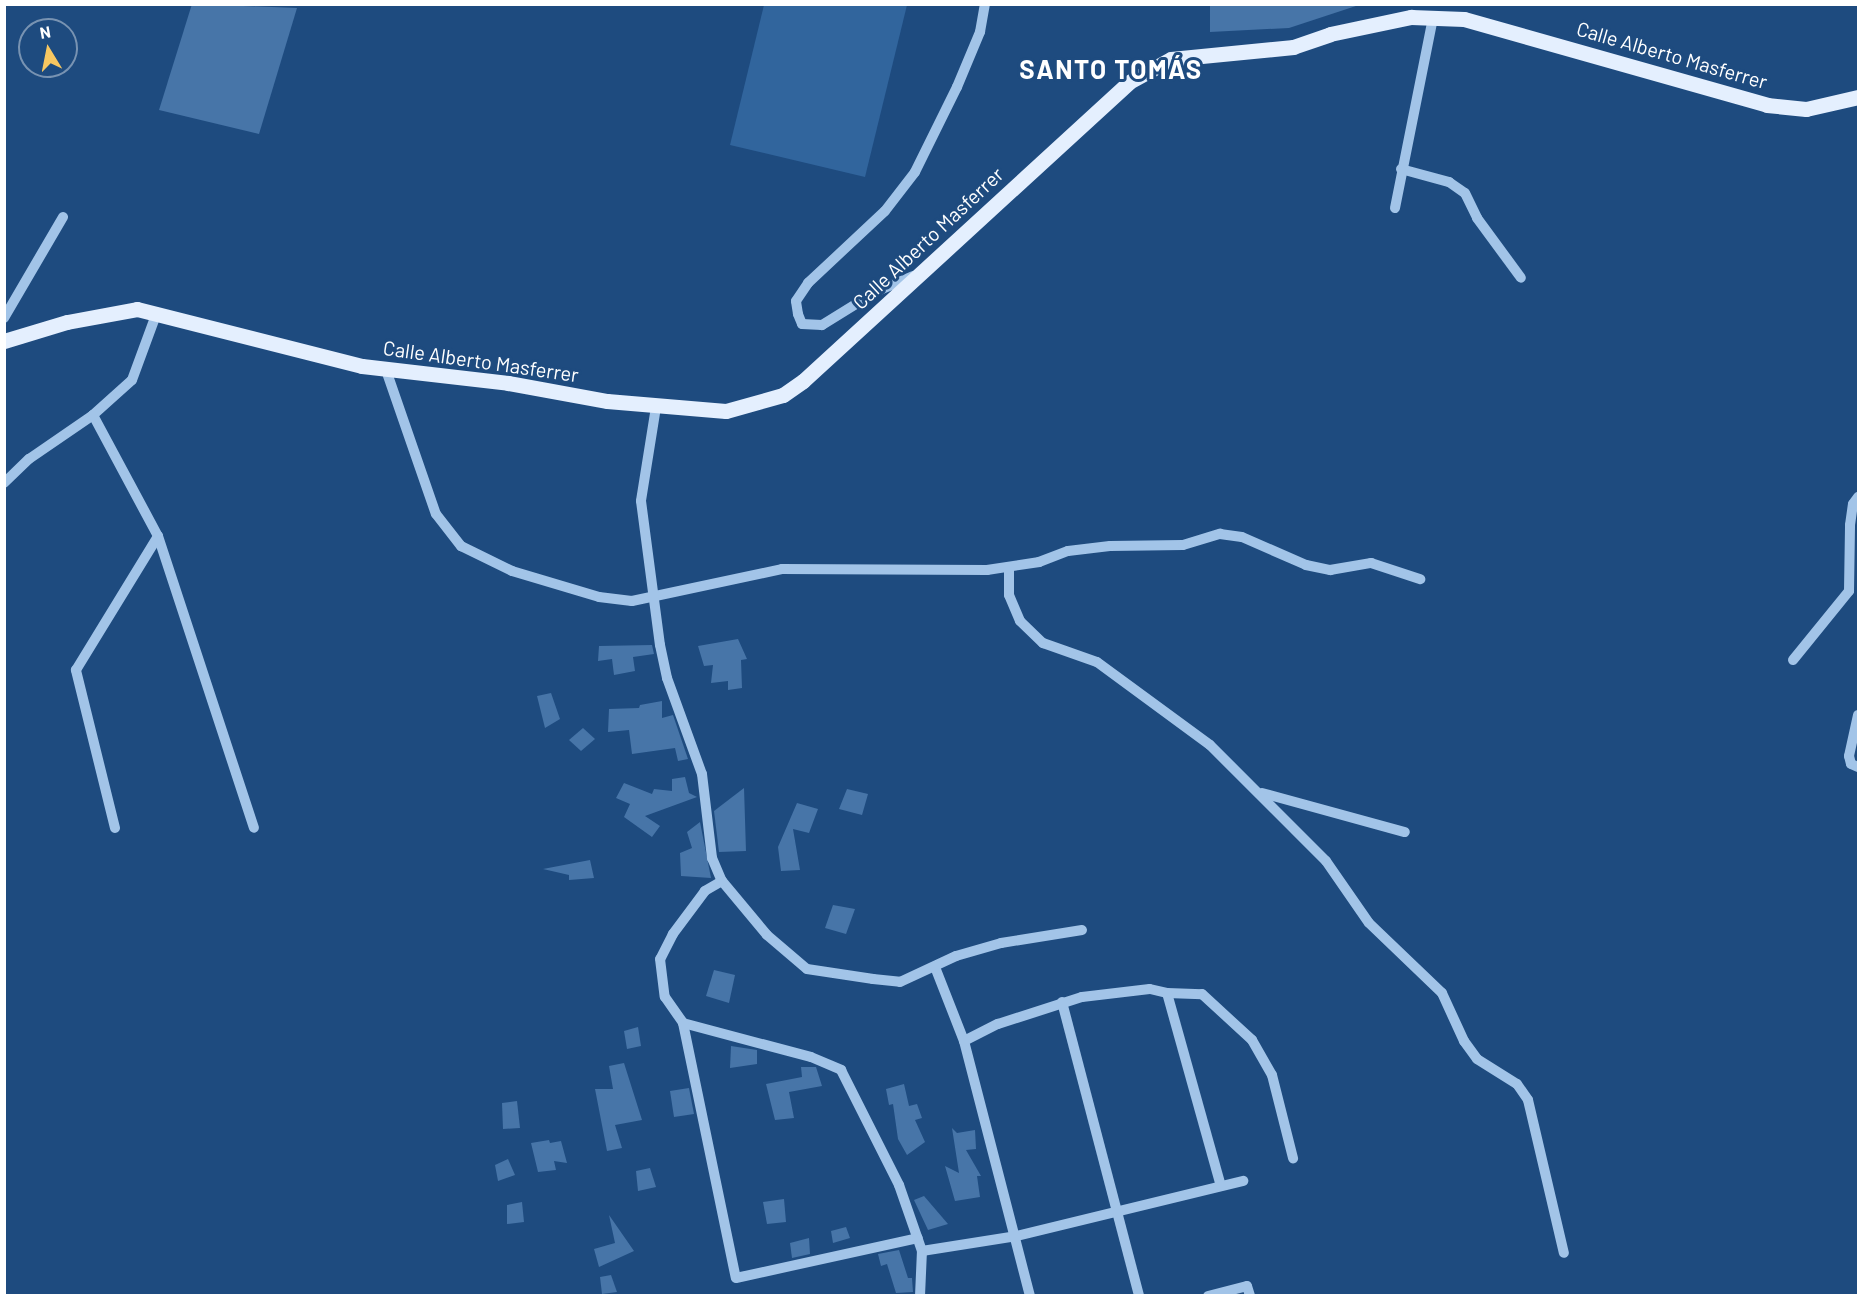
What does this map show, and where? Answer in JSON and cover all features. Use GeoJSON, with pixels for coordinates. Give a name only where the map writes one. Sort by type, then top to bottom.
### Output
{"type":"FeatureCollection","features":[{"type":"Feature","properties":{"kind":"main road","name":"Calle Alberto Masferrer"},"geometry":{"type":"LineString","coordinates":[[4,341],[121,309],[157,312],[386,370],[508,383],[656,407],[726,411],[783,395],[927,270],[1129,82],[1156,64],[1196,55],[1293,48],[1370,24],[1433,17],[1464,19],[1525,33],[1767,105],[1806,109],[1858,97]]}},
{"type":"Feature","properties":{"kind":"street"},"geometry":{"type":"LineString","coordinates":[[927,270],[877,291],[822,325],[802,324],[798,314],[796,301],[808,283],[885,211],[915,172],[961,78],[980,32],[985,4]]}},
{"type":"Feature","properties":{"kind":"street"},"geometry":{"type":"LineString","coordinates":[[1395,208],[1433,17]]}},
{"type":"Feature","properties":{"kind":"street"},"geometry":{"type":"LineString","coordinates":[[1401,169],[1449,182],[1465,193],[1477,218],[1521,278]]}},
{"type":"Feature","properties":{"kind":"street"},"geometry":{"type":"LineString","coordinates":[[4,318],[63,217]]}},
{"type":"Feature","properties":{"kind":"street"},"geometry":{"type":"LineString","coordinates":[[4,483],[29,459],[93,415],[132,380],[157,312]]}},
{"type":"Feature","properties":{"kind":"street"},"geometry":{"type":"LineString","coordinates":[[386,370],[436,514],[461,546],[512,572],[572,592],[632,602],[782,569],[987,570],[1009,567],[1068,551],[1110,546],[1183,545],[1220,534],[1242,537],[1306,565],[1330,570],[1371,563],[1420,579]]}},
{"type":"Feature","properties":{"kind":"street"},"geometry":{"type":"LineString","coordinates":[[656,407],[641,501],[654,598],[668,678],[702,774],[712,858],[722,881],[767,935],[807,969],[900,982],[956,956],[1001,943],[1082,930]]}},
{"type":"Feature","properties":{"kind":"street"},"geometry":{"type":"LineString","coordinates":[[93,415],[158,536],[254,828]]}},
{"type":"Feature","properties":{"kind":"street"},"geometry":{"type":"LineString","coordinates":[[1793,660],[1849,591],[1850,525],[1853,504],[1858,497]]}},
{"type":"Feature","properties":{"kind":"street"},"geometry":{"type":"LineString","coordinates":[[116,828],[76,670],[158,536]]}},
{"type":"Feature","properties":{"kind":"street"},"geometry":{"type":"LineString","coordinates":[[1009,567],[1009,596],[1020,621],[1043,643],[1106,669],[1210,745],[1259,792],[1341,878],[1350,899],[1369,923],[1442,993],[1464,1041],[1477,1059],[1517,1084],[1528,1100],[1564,1252]]}},
{"type":"Feature","properties":{"kind":"street"},"geometry":{"type":"LineString","coordinates":[[1858,716],[1849,756],[1851,764],[1858,767]]}},
{"type":"Feature","properties":{"kind":"street"},"geometry":{"type":"LineString","coordinates":[[1259,792],[1405,832]]}},
{"type":"Feature","properties":{"kind":"street"},"geometry":{"type":"LineString","coordinates":[[722,881],[705,891],[673,934],[660,959],[665,997],[683,1023],[736,1278],[918,1238]]}},
{"type":"Feature","properties":{"kind":"street"},"geometry":{"type":"LineString","coordinates":[[935,967],[964,1041],[1017,1236],[1030,1296]]}},
{"type":"Feature","properties":{"kind":"street"},"geometry":{"type":"LineString","coordinates":[[964,1041],[998,1024],[1062,1002],[1150,989],[1167,993],[1202,994],[1252,1040],[1272,1075],[1293,1158]]}},
{"type":"Feature","properties":{"kind":"street"},"geometry":{"type":"LineString","coordinates":[[1167,993],[1221,1186]]}},
{"type":"Feature","properties":{"kind":"street"},"geometry":{"type":"LineString","coordinates":[[1062,1002],[1119,1211],[1139,1296]]}},
{"type":"Feature","properties":{"kind":"street"},"geometry":{"type":"LineString","coordinates":[[683,1023],[811,1057],[841,1070],[899,1185],[918,1238],[922,1251],[920,1296]]}},
{"type":"Feature","properties":{"kind":"street"},"geometry":{"type":"LineString","coordinates":[[922,1251],[1017,1236],[1243,1181]]}},
{"type":"Feature","properties":{"kind":"street"},"geometry":{"type":"LineString","coordinates":[[1208,1296],[1247,1286],[1250,1296]]}},
{"type":"Feature","properties":{"kind":"shaded area"},"geometry":{"type":"Polygon","coordinates":[[[764,5],[907,5],[865,177],[730,145],[764,5]]]}},
{"type":"Feature","properties":{"kind":"building"},"geometry":{"type":"Polygon","coordinates":[[[192,4],[297,8],[259,134],[159,110],[192,4]]]}},
{"type":"Feature","properties":{"kind":"building"},"geometry":{"type":"Polygon","coordinates":[[[1210,4],[1359,5],[1289,28],[1210,32],[1210,4]]]}},
{"type":"Feature","properties":{"kind":"building"},"geometry":{"type":"Polygon","coordinates":[[[738,639],[747,659],[741,660],[742,688],[728,690],[728,681],[711,683],[713,665],[704,666],[698,646],[738,639]]]}},
{"type":"Feature","properties":{"kind":"building"},"geometry":{"type":"Polygon","coordinates":[[[652,645],[654,654],[633,657],[635,671],[614,675],[612,659],[598,661],[599,646],[652,645]]]}},
{"type":"Feature","properties":{"kind":"building"},"geometry":{"type":"Polygon","coordinates":[[[551,693],[560,719],[545,728],[537,696],[551,693]]]}},
{"type":"Feature","properties":{"kind":"building"},"geometry":{"type":"Polygon","coordinates":[[[662,701],[662,718],[673,715],[688,759],[678,761],[675,748],[632,754],[629,730],[608,732],[609,709],[639,708],[640,705],[662,701]]]}},
{"type":"Feature","properties":{"kind":"building"},"geometry":{"type":"Polygon","coordinates":[[[583,728],[595,739],[581,751],[569,740],[583,728]]]}},
{"type":"Feature","properties":{"kind":"building"},"geometry":{"type":"Polygon","coordinates":[[[685,777],[689,793],[697,797],[645,816],[660,826],[652,837],[624,817],[630,804],[616,798],[624,783],[652,794],[654,789],[672,791],[672,779],[685,777]]]}},
{"type":"Feature","properties":{"kind":"building"},"geometry":{"type":"Polygon","coordinates":[[[744,788],[746,851],[719,852],[714,811],[744,788]]]}},
{"type":"Feature","properties":{"kind":"building"},"geometry":{"type":"Polygon","coordinates":[[[847,789],[868,794],[862,815],[839,809],[847,789]]]}},
{"type":"Feature","properties":{"kind":"building"},"geometry":{"type":"Polygon","coordinates":[[[797,803],[818,809],[809,833],[793,829],[800,870],[781,871],[778,847],[797,803]]]}},
{"type":"Feature","properties":{"kind":"building"},"geometry":{"type":"Polygon","coordinates":[[[700,822],[711,878],[681,876],[680,853],[692,848],[687,832],[700,822]]]}},
{"type":"Feature","properties":{"kind":"building"},"geometry":{"type":"Polygon","coordinates":[[[590,860],[594,878],[569,880],[569,875],[543,869],[590,860]]]}},
{"type":"Feature","properties":{"kind":"building"},"geometry":{"type":"Polygon","coordinates":[[[833,905],[855,909],[846,934],[825,928],[833,905]]]}},
{"type":"Feature","properties":{"kind":"building"},"geometry":{"type":"Polygon","coordinates":[[[714,970],[735,975],[729,1003],[706,996],[714,970]]]}},
{"type":"Feature","properties":{"kind":"building"},"geometry":{"type":"Polygon","coordinates":[[[638,1027],[641,1046],[627,1049],[624,1031],[638,1027]]]}},
{"type":"Feature","properties":{"kind":"building"},"geometry":{"type":"Polygon","coordinates":[[[731,1046],[757,1050],[757,1064],[730,1068],[731,1046]]]}},
{"type":"Feature","properties":{"kind":"building"},"geometry":{"type":"Polygon","coordinates":[[[624,1063],[642,1120],[615,1125],[622,1148],[607,1151],[595,1089],[613,1089],[609,1066],[624,1063]]]}},
{"type":"Feature","properties":{"kind":"building"},"geometry":{"type":"Polygon","coordinates":[[[801,1067],[816,1067],[822,1086],[789,1092],[794,1118],[775,1120],[766,1084],[802,1077],[801,1067]]]}},
{"type":"Feature","properties":{"kind":"building"},"geometry":{"type":"Polygon","coordinates":[[[904,1084],[909,1106],[917,1104],[922,1118],[915,1120],[925,1142],[907,1155],[898,1139],[893,1104],[889,1105],[886,1089],[904,1084]]]}},
{"type":"Feature","properties":{"kind":"building"},"geometry":{"type":"Polygon","coordinates":[[[689,1088],[694,1114],[674,1117],[670,1091],[689,1088]]]}},
{"type":"Feature","properties":{"kind":"building"},"geometry":{"type":"Polygon","coordinates":[[[517,1101],[520,1128],[503,1129],[502,1103],[517,1101]]]}},
{"type":"Feature","properties":{"kind":"building"},"geometry":{"type":"Polygon","coordinates":[[[952,1128],[957,1133],[975,1130],[976,1149],[966,1150],[981,1176],[977,1176],[980,1197],[955,1201],[945,1166],[959,1173],[952,1128]]]}},
{"type":"Feature","properties":{"kind":"building"},"geometry":{"type":"Polygon","coordinates":[[[549,1140],[550,1143],[561,1141],[567,1163],[554,1161],[556,1170],[538,1172],[531,1143],[549,1140]]]}},
{"type":"Feature","properties":{"kind":"building"},"geometry":{"type":"Polygon","coordinates":[[[508,1159],[515,1175],[498,1181],[495,1165],[508,1159]]]}},
{"type":"Feature","properties":{"kind":"building"},"geometry":{"type":"Polygon","coordinates":[[[650,1168],[656,1187],[638,1191],[636,1171],[650,1168]]]}},
{"type":"Feature","properties":{"kind":"building"},"geometry":{"type":"Polygon","coordinates":[[[924,1196],[948,1224],[928,1230],[914,1200],[924,1196]]]}},
{"type":"Feature","properties":{"kind":"building"},"geometry":{"type":"Polygon","coordinates":[[[784,1199],[786,1222],[767,1224],[763,1202],[784,1199]]]}},
{"type":"Feature","properties":{"kind":"building"},"geometry":{"type":"Polygon","coordinates":[[[522,1202],[524,1222],[507,1224],[507,1205],[522,1202]]]}},
{"type":"Feature","properties":{"kind":"building"},"geometry":{"type":"Polygon","coordinates":[[[609,1215],[634,1251],[599,1267],[594,1249],[615,1243],[609,1215]]]}},
{"type":"Feature","properties":{"kind":"building"},"geometry":{"type":"Polygon","coordinates":[[[846,1227],[850,1238],[833,1243],[831,1231],[846,1227]]]}},
{"type":"Feature","properties":{"kind":"building"},"geometry":{"type":"Polygon","coordinates":[[[809,1238],[810,1254],[792,1258],[790,1243],[809,1238]]]}},
{"type":"Feature","properties":{"kind":"building"},"geometry":{"type":"Polygon","coordinates":[[[899,1250],[908,1278],[912,1278],[913,1292],[896,1293],[887,1264],[881,1266],[878,1254],[899,1250]]]}},
{"type":"Feature","properties":{"kind":"building"},"geometry":{"type":"Polygon","coordinates":[[[611,1275],[617,1292],[602,1294],[600,1277],[611,1275]]]}},
{"type":"Feature","properties":{"kind":"district","name":"SANTO TOMÁS"},"geometry":{"type":"Point","coordinates":[1111,69]}}]}
